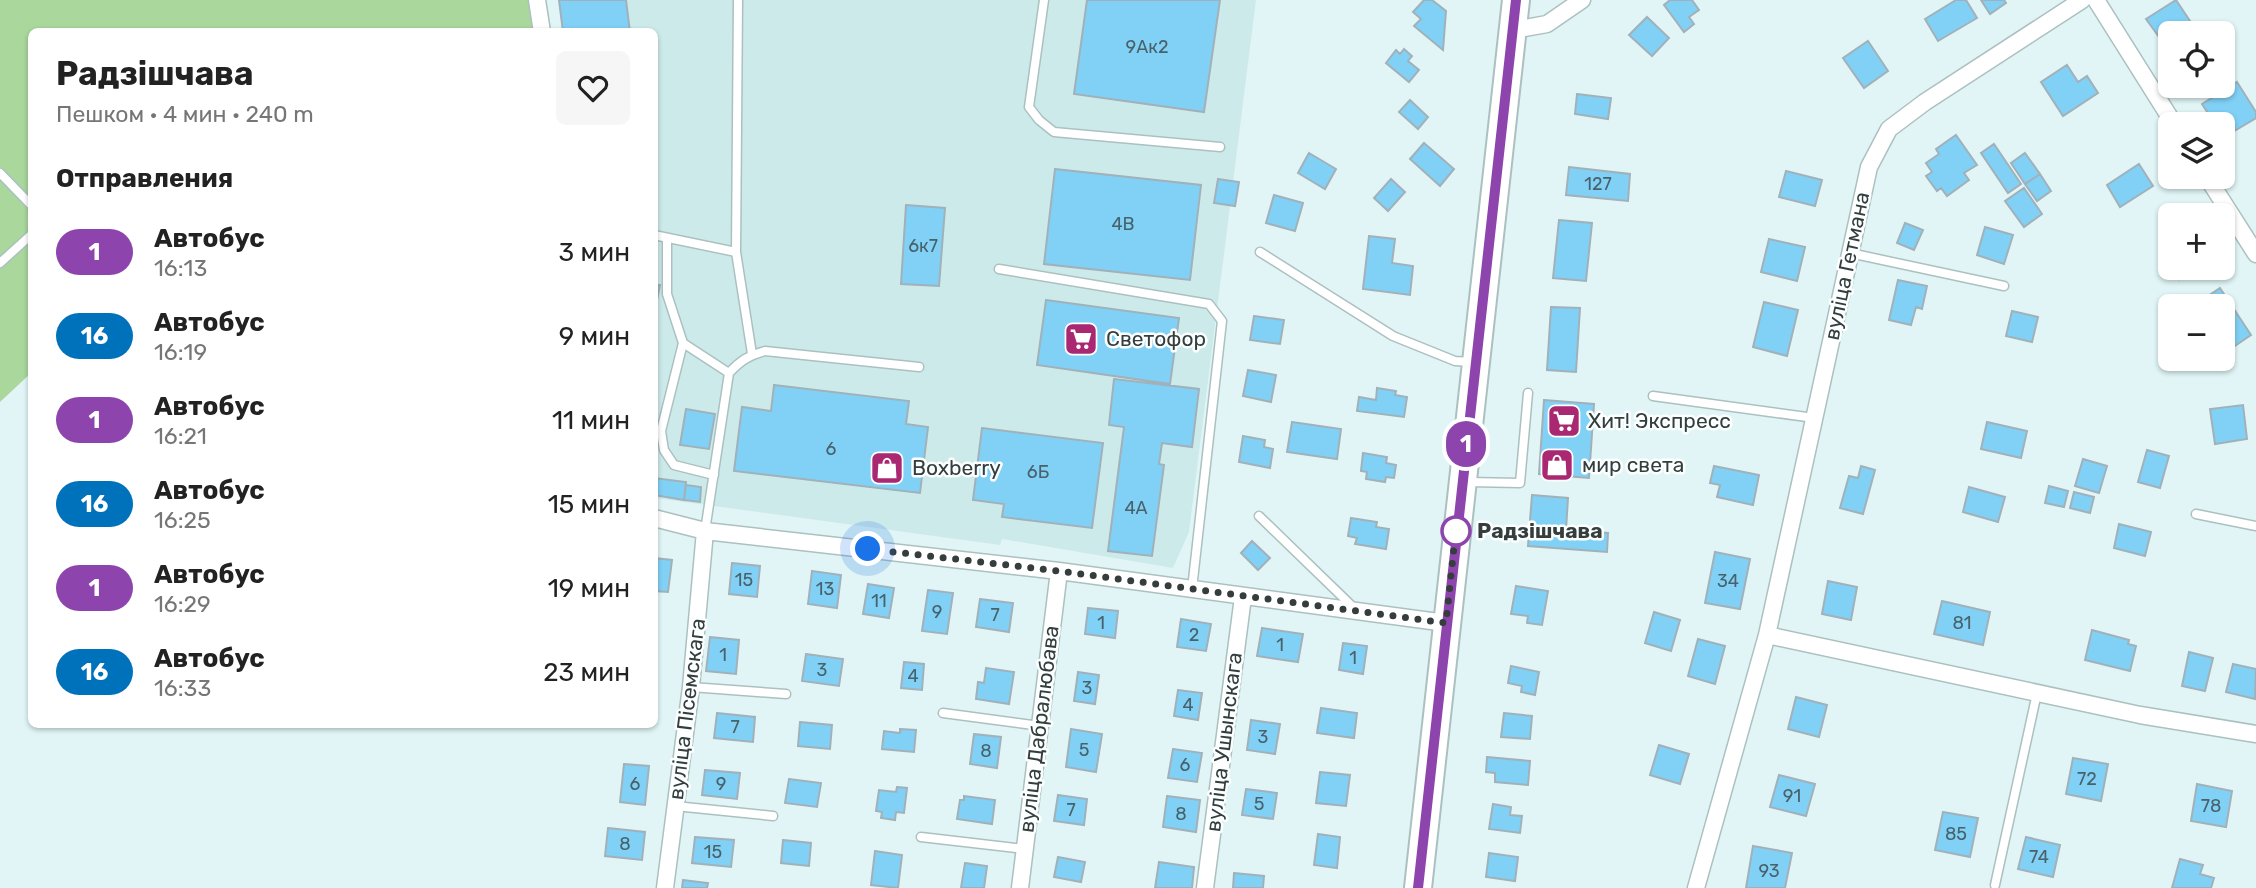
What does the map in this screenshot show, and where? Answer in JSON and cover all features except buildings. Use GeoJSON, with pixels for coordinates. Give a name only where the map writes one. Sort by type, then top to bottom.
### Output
{"type":"FeatureCollection","features":[{"type":"Feature","properties":{"kind":"main road"},"geometry":{"type":"LineString","coordinates":[[1418,888],[1516,0]]}},
{"type":"Feature","properties":{"kind":"street"},"geometry":{"type":"LineString","coordinates":[[537,0],[541,28]]}},
{"type":"Feature","properties":{"kind":"street"},"geometry":{"type":"LineString","coordinates":[[1513,30],[1547,24],[1582,0]]}},
{"type":"Feature","properties":{"kind":"street","name":"вуліца Гетмана"},"geometry":{"type":"LineString","coordinates":[[1696,888],[1767,635],[1869,167],[1889,129],[1925,102],[2082,0]]}},
{"type":"Feature","properties":{"kind":"street"},"geometry":{"type":"LineString","coordinates":[[2096,0],[2166,112]]}},
{"type":"Feature","properties":{"kind":"street"},"geometry":{"type":"LineString","coordinates":[[2215,189],[2256,254]]}},
{"type":"Feature","properties":{"kind":"street"},"geometry":{"type":"LineString","coordinates":[[658,519],[705,531],[1059,571],[1446,623]]}},
{"type":"Feature","properties":{"kind":"street","name":"вуліца Пісемскага"},"geometry":{"type":"LineString","coordinates":[[665,888],[691,687],[705,531]]}},
{"type":"Feature","properties":{"kind":"street","name":"вуліца Дабралюбава"},"geometry":{"type":"LineString","coordinates":[[1020,888],[1059,571]]}},
{"type":"Feature","properties":{"kind":"street","name":"вуліца Ушынскага"},"geometry":{"type":"LineString","coordinates":[[1205,888],[1243,597]]}},
{"type":"Feature","properties":{"kind":"street"},"geometry":{"type":"LineString","coordinates":[[1767,635],[2140,715],[2256,734]]}},
{"type":"Feature","properties":{"kind":"lane"},"geometry":{"type":"LineString","coordinates":[[738,0],[736,252],[752,354]]}},
{"type":"Feature","properties":{"kind":"lane"},"geometry":{"type":"LineString","coordinates":[[1044,0],[1029,107],[1039,120],[1054,132],[1220,148]]}},
{"type":"Feature","properties":{"kind":"lane"},"geometry":{"type":"LineString","coordinates":[[0,173],[28,202]]}},
{"type":"Feature","properties":{"kind":"lane"},"geometry":{"type":"LineString","coordinates":[[658,236],[736,252]]}},
{"type":"Feature","properties":{"kind":"lane"},"geometry":{"type":"LineString","coordinates":[[0,263],[28,238]]}},
{"type":"Feature","properties":{"kind":"lane"},"geometry":{"type":"LineString","coordinates":[[667,238],[667,294],[683,342],[661,431],[664,450],[674,465],[714,475]]}},
{"type":"Feature","properties":{"kind":"lane"},"geometry":{"type":"LineString","coordinates":[[1260,252],[1392,336],[1455,361],[1475,362]]}},
{"type":"Feature","properties":{"kind":"lane"},"geometry":{"type":"LineString","coordinates":[[1850,253],[2004,286]]}},
{"type":"Feature","properties":{"kind":"lane"},"geometry":{"type":"LineString","coordinates":[[999,270],[1209,304],[1222,321],[1192,589]]}},
{"type":"Feature","properties":{"kind":"lane"},"geometry":{"type":"LineString","coordinates":[[683,342],[729,373]]}},
{"type":"Feature","properties":{"kind":"lane"},"geometry":{"type":"LineString","coordinates":[[705,531],[729,373],[738,362],[752,354],[765,351],[919,367]]}},
{"type":"Feature","properties":{"kind":"lane"},"geometry":{"type":"LineString","coordinates":[[1461,482],[1520,483],[1528,393]]}},
{"type":"Feature","properties":{"kind":"lane"},"geometry":{"type":"LineString","coordinates":[[1653,396],[1814,418]]}},
{"type":"Feature","properties":{"kind":"lane"},"geometry":{"type":"LineString","coordinates":[[2196,514],[2256,526]]}},
{"type":"Feature","properties":{"kind":"lane"},"geometry":{"type":"LineString","coordinates":[[1259,516],[1357,611]]}},
{"type":"Feature","properties":{"kind":"lane"},"geometry":{"type":"LineString","coordinates":[[691,687],[786,694]]}},
{"type":"Feature","properties":{"kind":"lane"},"geometry":{"type":"LineString","coordinates":[[1996,885],[2037,693]]}},
{"type":"Feature","properties":{"kind":"lane"},"geometry":{"type":"LineString","coordinates":[[943,713],[1040,726]]}},
{"type":"Feature","properties":{"kind":"lane"},"geometry":{"type":"LineString","coordinates":[[676,806],[773,816]]}},
{"type":"Feature","properties":{"kind":"lane"},"geometry":{"type":"LineString","coordinates":[[921,837],[1024,849]]}},
{"type":"Feature","properties":{"kind":"shaded area"},"geometry":{"type":"Polygon","coordinates":[[[559,0],[1256,0],[1189,532],[1173,568],[1002,539],[1000,545],[658,498],[658,28],[563,28],[559,0]]]}},
{"type":"Feature","properties":{"kind":"green space"},"geometry":{"type":"Polygon","coordinates":[[[0,0],[529,0],[533,28],[28,28],[28,376],[0,402],[0,0]]]}},
{"type":"Feature","properties":{"kind":"bus line","name":"1"},"geometry":{"type":"LineString","coordinates":[[1418,888],[1516,0]]}},
{"type":"Feature","properties":{"kind":"place","name":"Светофор"},"geometry":{"type":"Point","coordinates":[1081,339]}},
{"type":"Feature","properties":{"kind":"place","name":"Хит! Экспресс"},"geometry":{"type":"Point","coordinates":[1564,421]}},
{"type":"Feature","properties":{"kind":"place","name":"мир света"},"geometry":{"type":"Point","coordinates":[1557,465]}},
{"type":"Feature","properties":{"kind":"place","name":"Boxberry"},"geometry":{"type":"Point","coordinates":[887,468]}},
{"type":"Feature","properties":{"kind":"place","name":"Радзішчава"},"geometry":{"type":"Point","coordinates":[1456,531]}},
{"type":"Feature","properties":{"kind":"route"},"geometry":{"type":"LineString","coordinates":[[868,549],[1059,571],[1446,623],[1456,528],[1456,531]]}}]}
